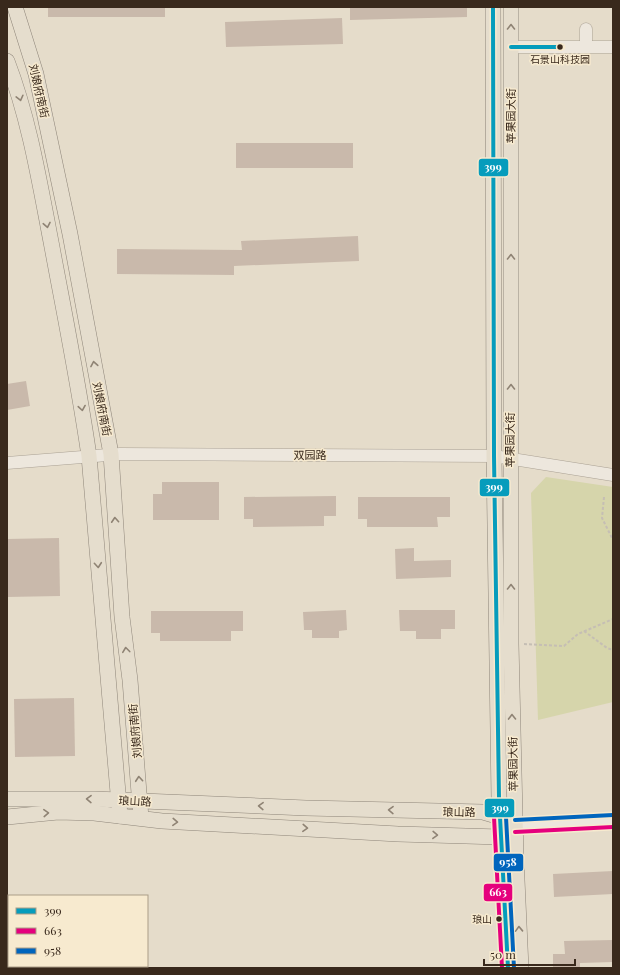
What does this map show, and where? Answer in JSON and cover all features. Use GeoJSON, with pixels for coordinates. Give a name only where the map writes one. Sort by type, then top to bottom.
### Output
{"type":"FeatureCollection","features":[{"type":"Feature","properties":{"kind":"main road","name":"刘娘府南街"},"geometry":{"type":"LineString","coordinates":[[15,7],[36,74],[70,234],[110,454],[122,617],[141,818]]}},
{"type":"Feature","properties":{"kind":"main road","name":"苹果园大街"},"geometry":{"type":"LineString","coordinates":[[493,7],[494,456],[500,837],[508,968]]}},
{"type":"Feature","properties":{"kind":"main road","name":"苹果园大街"},"geometry":{"type":"LineString","coordinates":[[511,7],[511,644],[515,826],[521,968]]}},
{"type":"Feature","properties":{"kind":"main road","name":"刘娘府南街"},"geometry":{"type":"LineString","coordinates":[[7,61],[19,92],[34,157],[82,405],[89,456],[120,800],[120,816]]}},
{"type":"Feature","properties":{"kind":"main road","name":"琅山路"},"geometry":{"type":"LineString","coordinates":[[7,799],[120,800],[306,808],[483,812],[500,817],[515,826]]}},
{"type":"Feature","properties":{"kind":"main road","name":"琅山路"},"geometry":{"type":"LineString","coordinates":[[7,817],[58,812],[120,816],[162,821],[398,834],[500,837]]}},
{"type":"Feature","properties":{"kind":"main road"},"geometry":{"type":"LineString","coordinates":[[500,837],[515,826]]}},
{"type":"Feature","properties":{"kind":"street"},"geometry":{"type":"LineString","coordinates":[[586,29],[586,46]]}},
{"type":"Feature","properties":{"kind":"street"},"geometry":{"type":"LineString","coordinates":[[511,47],[613,46]]}},
{"type":"Feature","properties":{"kind":"street","name":"双园路"},"geometry":{"type":"LineString","coordinates":[[7,463],[110,454],[494,456],[613,475]]}},
{"type":"Feature","properties":{"kind":"street"},"geometry":{"type":"LineString","coordinates":[[515,826],[613,821]]}},
{"type":"Feature","properties":{"kind":"path"},"geometry":{"type":"LineString","coordinates":[[604,497],[602,518],[613,540]]}},
{"type":"Feature","properties":{"kind":"path"},"geometry":{"type":"LineString","coordinates":[[511,644],[564,646],[578,634],[613,619]]}},
{"type":"Feature","properties":{"kind":"path"},"geometry":{"type":"LineString","coordinates":[[584,631],[607,648],[613,650]]}},
{"type":"Feature","properties":{"kind":"green space"},"geometry":{"type":"Polygon","coordinates":[[[546,477],[613,487],[613,702],[538,720],[531,493],[546,477]]]}},
{"type":"Feature","properties":{"kind":"building"},"geometry":{"type":"Polygon","coordinates":[[[48,7],[165,7],[165,17],[48,17],[48,7]]]}},
{"type":"Feature","properties":{"kind":"building"},"geometry":{"type":"Polygon","coordinates":[[[350,7],[467,7],[467,17],[350,20],[350,7]]]}},
{"type":"Feature","properties":{"kind":"building"},"geometry":{"type":"Polygon","coordinates":[[[342,18],[343,44],[226,47],[225,22],[342,18]]]}},
{"type":"Feature","properties":{"kind":"building"},"geometry":{"type":"Polygon","coordinates":[[[236,143],[353,143],[353,168],[236,168],[236,143]]]}},
{"type":"Feature","properties":{"kind":"building"},"geometry":{"type":"Polygon","coordinates":[[[358,236],[359,261],[234,266],[234,275],[117,274],[117,249],[242,250],[241,241],[358,236]]]}},
{"type":"Feature","properties":{"kind":"building"},"geometry":{"type":"Polygon","coordinates":[[[26,381],[30,406],[7,410],[7,384],[26,381]]]}},
{"type":"Feature","properties":{"kind":"building"},"geometry":{"type":"Polygon","coordinates":[[[162,482],[219,482],[219,520],[153,520],[153,494],[162,494],[162,482]]]}},
{"type":"Feature","properties":{"kind":"building"},"geometry":{"type":"Polygon","coordinates":[[[336,496],[336,516],[324,516],[324,526],[253,527],[253,519],[244,519],[244,497],[336,496]]]}},
{"type":"Feature","properties":{"kind":"building"},"geometry":{"type":"Polygon","coordinates":[[[358,497],[450,497],[450,517],[437,517],[438,527],[367,527],[367,519],[358,519],[358,497]]]}},
{"type":"Feature","properties":{"kind":"building"},"geometry":{"type":"Polygon","coordinates":[[[59,538],[60,596],[7,597],[7,539],[59,538]]]}},
{"type":"Feature","properties":{"kind":"building"},"geometry":{"type":"Polygon","coordinates":[[[414,548],[414,561],[451,560],[451,577],[396,579],[395,549],[414,548]]]}},
{"type":"Feature","properties":{"kind":"building"},"geometry":{"type":"Polygon","coordinates":[[[346,610],[347,630],[339,631],[339,638],[312,638],[312,630],[304,630],[303,612],[346,610]]]}},
{"type":"Feature","properties":{"kind":"building"},"geometry":{"type":"Polygon","coordinates":[[[399,610],[455,610],[455,629],[441,629],[441,639],[416,639],[416,631],[400,631],[399,610]]]}},
{"type":"Feature","properties":{"kind":"building"},"geometry":{"type":"Polygon","coordinates":[[[151,611],[243,611],[243,631],[231,631],[231,641],[160,641],[160,633],[151,633],[151,611]]]}},
{"type":"Feature","properties":{"kind":"building"},"geometry":{"type":"Polygon","coordinates":[[[74,698],[75,756],[15,757],[14,699],[74,698]]]}},
{"type":"Feature","properties":{"kind":"building"},"geometry":{"type":"Polygon","coordinates":[[[613,871],[613,894],[554,897],[553,874],[613,871]]]}},
{"type":"Feature","properties":{"kind":"building"},"geometry":{"type":"Polygon","coordinates":[[[613,940],[613,962],[580,963],[580,968],[553,968],[553,954],[565,954],[564,941],[613,940]]]}},
{"type":"Feature","properties":{"kind":"transit line","name":"399"},"geometry":{"type":"LineString","coordinates":[[493,7],[494,456],[499,798],[508,968]]}},
{"type":"Feature","properties":{"kind":"transit line","name":"399"},"geometry":{"type":"LineString","coordinates":[[511,47],[562,47]]}},
{"type":"Feature","properties":{"kind":"transit line","name":"958"},"geometry":{"type":"LineString","coordinates":[[515,820],[613,815]]}},
{"type":"Feature","properties":{"kind":"transit line","name":"663"},"geometry":{"type":"LineString","coordinates":[[494,817],[502,968]]}},
{"type":"Feature","properties":{"kind":"transit line","name":"958"},"geometry":{"type":"LineString","coordinates":[[506,817],[514,968]]}},
{"type":"Feature","properties":{"kind":"transit line","name":"663"},"geometry":{"type":"LineString","coordinates":[[515,832],[613,827]]}},
{"type":"Feature","properties":{"kind":"place","name":"石景山科技园"},"geometry":{"type":"Point","coordinates":[560,47]}},
{"type":"Feature","properties":{"kind":"place","name":"琅山"},"geometry":{"type":"Point","coordinates":[499,919]}}]}
